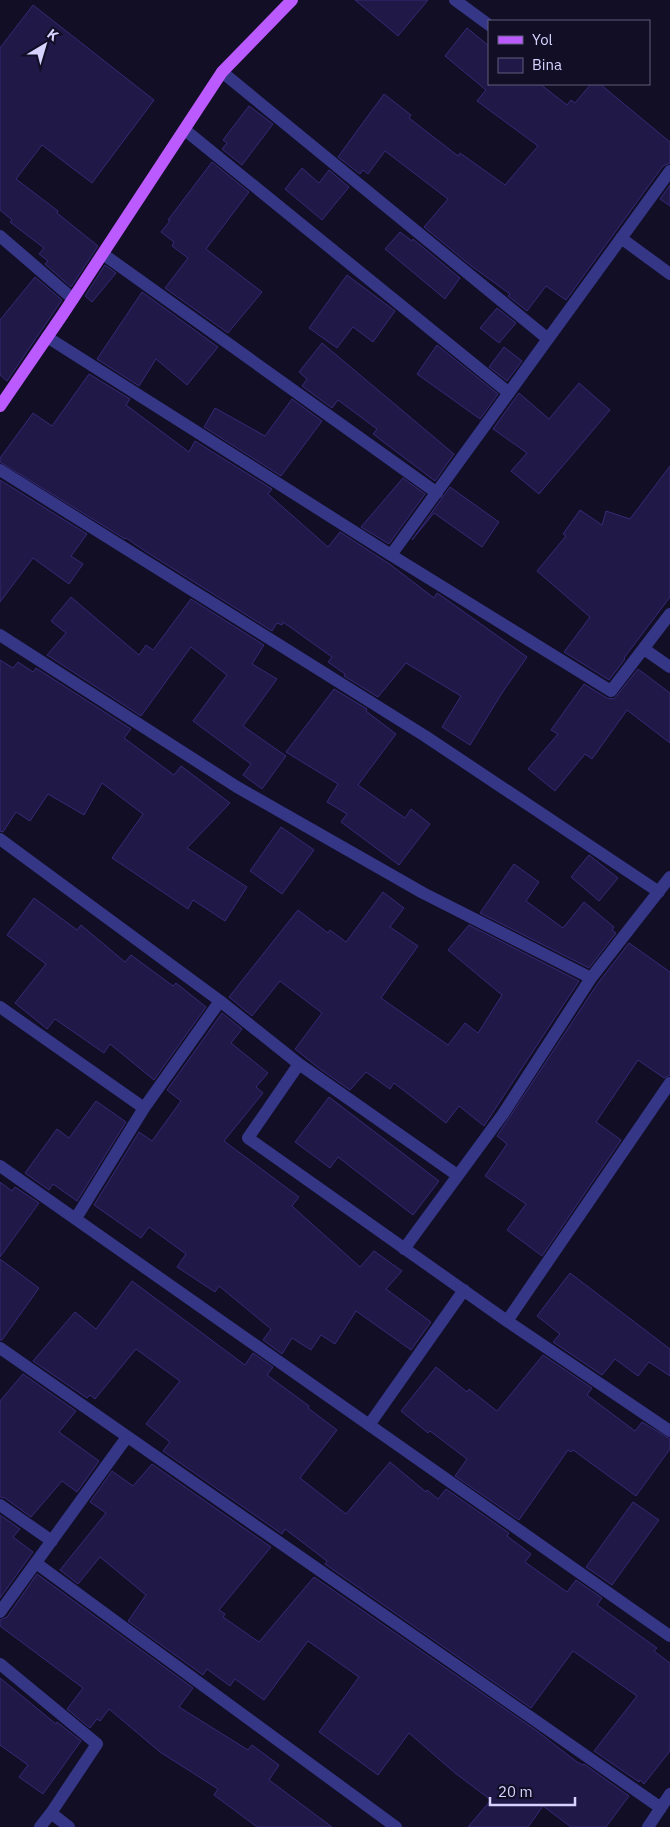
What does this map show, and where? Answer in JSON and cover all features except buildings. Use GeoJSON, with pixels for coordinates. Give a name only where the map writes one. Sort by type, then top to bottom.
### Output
{"type":"FeatureCollection","features":[{"type":"Feature","properties":{"kind":"main road"},"geometry":{"type":"LineString","coordinates":[[0,406],[103,254],[222,72],[292,0]]}},
{"type":"Feature","properties":{"kind":"street"},"geometry":{"type":"LineString","coordinates":[[456,0],[488,24]]}},
{"type":"Feature","properties":{"kind":"street"},"geometry":{"type":"LineString","coordinates":[[222,72],[548,339]]}},
{"type":"Feature","properties":{"kind":"street"},"geometry":{"type":"LineString","coordinates":[[185,130],[509,393]]}},
{"type":"Feature","properties":{"kind":"street"},"geometry":{"type":"LineString","coordinates":[[391,555],[670,171]]}},
{"type":"Feature","properties":{"kind":"street"},"geometry":{"type":"LineString","coordinates":[[0,236],[73,299]]}},
{"type":"Feature","properties":{"kind":"street"},"geometry":{"type":"LineString","coordinates":[[621,238],[670,274]]}},
{"type":"Feature","properties":{"kind":"street"},"geometry":{"type":"LineString","coordinates":[[103,254],[437,493]]}},
{"type":"Feature","properties":{"kind":"street"},"geometry":{"type":"LineString","coordinates":[[47,337],[391,555],[611,691],[670,614]]}},
{"type":"Feature","properties":{"kind":"street"},"geometry":{"type":"LineString","coordinates":[[0,470],[425,736],[659,892]]}},
{"type":"Feature","properties":{"kind":"street"},"geometry":{"type":"LineString","coordinates":[[0,635],[246,792],[423,893],[591,978]]}},
{"type":"Feature","properties":{"kind":"street"},"geometry":{"type":"LineString","coordinates":[[644,649],[670,668]]}},
{"type":"Feature","properties":{"kind":"street"},"geometry":{"type":"LineString","coordinates":[[0,839],[220,1001],[299,1064],[457,1175]]}},
{"type":"Feature","properties":{"kind":"street"},"geometry":{"type":"LineString","coordinates":[[404,1249],[503,1114],[591,978],[670,877]]}},
{"type":"Feature","properties":{"kind":"street"},"geometry":{"type":"LineString","coordinates":[[76,1218],[144,1108],[220,1001]]}},
{"type":"Feature","properties":{"kind":"street"},"geometry":{"type":"LineString","coordinates":[[0,1006],[144,1108]]}},
{"type":"Feature","properties":{"kind":"street"},"geometry":{"type":"LineString","coordinates":[[299,1064],[248,1138],[507,1321],[670,1431]]}},
{"type":"Feature","properties":{"kind":"street"},"geometry":{"type":"LineString","coordinates":[[507,1321],[670,1083]]}},
{"type":"Feature","properties":{"kind":"street"},"geometry":{"type":"LineString","coordinates":[[0,1166],[670,1636]]}},
{"type":"Feature","properties":{"kind":"street"},"geometry":{"type":"LineString","coordinates":[[369,1425],[464,1290]]}},
{"type":"Feature","properties":{"kind":"street"},"geometry":{"type":"LineString","coordinates":[[0,1348],[660,1808]]}},
{"type":"Feature","properties":{"kind":"street"},"geometry":{"type":"LineString","coordinates":[[0,1612],[128,1437]]}},
{"type":"Feature","properties":{"kind":"street"},"geometry":{"type":"LineString","coordinates":[[0,1505],[52,1541]]}},
{"type":"Feature","properties":{"kind":"street"},"geometry":{"type":"LineString","coordinates":[[36,1563],[396,1827]]}},
{"type":"Feature","properties":{"kind":"street"},"geometry":{"type":"LineString","coordinates":[[0,1664],[97,1744],[40,1827]]}},
{"type":"Feature","properties":{"kind":"street"},"geometry":{"type":"LineString","coordinates":[[648,1827],[670,1794]]}},
{"type":"Feature","properties":{"kind":"street"},"geometry":{"type":"LineString","coordinates":[[51,1813],[69,1827]]}}]}
